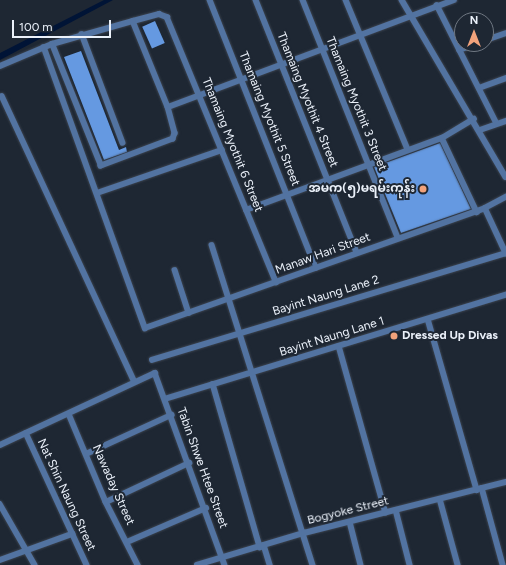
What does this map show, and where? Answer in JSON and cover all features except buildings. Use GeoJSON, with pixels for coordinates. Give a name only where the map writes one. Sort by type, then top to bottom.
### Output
{"type":"FeatureCollection","features":[{"type":"Feature","properties":{"kind":"street","name":"Thamaing Myothit 5 Street"},"geometry":{"type":"LineString","coordinates":[[210,0],[316,268]]}},
{"type":"Feature","properties":{"kind":"street","name":"Thamaing Myothit 4 Street"},"geometry":{"type":"LineString","coordinates":[[256,0],[356,253]]}},
{"type":"Feature","properties":{"kind":"street","name":"Thamaing Myothit 3 Street"},"geometry":{"type":"LineString","coordinates":[[303,0],[398,238]]}},
{"type":"Feature","properties":{"kind":"street"},"geometry":{"type":"LineString","coordinates":[[346,0],[408,150]]}},
{"type":"Feature","properties":{"kind":"street"},"geometry":{"type":"LineString","coordinates":[[402,0],[474,119],[506,177]]}},
{"type":"Feature","properties":{"kind":"street"},"geometry":{"type":"LineString","coordinates":[[168,107],[280,63],[436,5],[454,0]]}},
{"type":"Feature","properties":{"kind":"street"},"geometry":{"type":"LineString","coordinates":[[436,5],[454,40]]}},
{"type":"Feature","properties":{"kind":"street","name":"Thamaing Myothit 6 Street"},"geometry":{"type":"LineString","coordinates":[[133,21],[158,14],[167,17],[276,282]]}},
{"type":"Feature","properties":{"kind":"street"},"geometry":{"type":"LineString","coordinates":[[0,66],[52,44],[82,34],[133,21],[168,107],[175,133],[173,139],[101,166],[52,44]]}},
{"type":"Feature","properties":{"kind":"street"},"geometry":{"type":"LineString","coordinates":[[494,37],[506,33]]}},
{"type":"Feature","properties":{"kind":"street"},"geometry":{"type":"LineString","coordinates":[[82,34],[123,142]]}},
{"type":"Feature","properties":{"kind":"street"},"geometry":{"type":"LineString","coordinates":[[44,47],[98,192],[222,150]]}},
{"type":"Feature","properties":{"kind":"street"},"geometry":{"type":"LineString","coordinates":[[460,52],[496,122]]}},
{"type":"Feature","properties":{"kind":"street"},"geometry":{"type":"LineString","coordinates":[[479,88],[506,78]]}},
{"type":"Feature","properties":{"kind":"street"},"geometry":{"type":"LineString","coordinates":[[0,445],[69,414],[134,381],[2,96]]}},
{"type":"Feature","properties":{"kind":"street"},"geometry":{"type":"LineString","coordinates":[[246,210],[442,138],[474,119]]}},
{"type":"Feature","properties":{"kind":"street"},"geometry":{"type":"LineString","coordinates":[[480,130],[496,122],[506,121]]}},
{"type":"Feature","properties":{"kind":"street"},"geometry":{"type":"LineString","coordinates":[[442,138],[477,212]]}},
{"type":"Feature","properties":{"kind":"street","name":"Manaw Hari Street"},"geometry":{"type":"LineString","coordinates":[[98,192],[145,328],[398,238],[477,212],[506,197]]}},
{"type":"Feature","properties":{"kind":"street"},"geometry":{"type":"LineString","coordinates":[[485,208],[506,253]]}},
{"type":"Feature","properties":{"kind":"street"},"geometry":{"type":"LineString","coordinates":[[212,244],[239,334],[313,565]]}},
{"type":"Feature","properties":{"kind":"street","name":"Bayint Naung Lane 2"},"geometry":{"type":"LineString","coordinates":[[152,360],[506,253]]}},
{"type":"Feature","properties":{"kind":"street"},"geometry":{"type":"LineString","coordinates":[[175,270],[190,313]]}},
{"type":"Feature","properties":{"kind":"street","name":"Bayint Naung Lane 1"},"geometry":{"type":"LineString","coordinates":[[165,399],[506,295]]}},
{"type":"Feature","properties":{"kind":"street"},"geometry":{"type":"LineString","coordinates":[[428,319],[503,565]]}},
{"type":"Feature","properties":{"kind":"street"},"geometry":{"type":"LineString","coordinates":[[339,346],[386,513]]}},
{"type":"Feature","properties":{"kind":"street","name":"Tabin Shwe Htee Street"},"geometry":{"type":"LineString","coordinates":[[134,381],[155,373],[206,508],[224,565]]}},
{"type":"Feature","properties":{"kind":"street"},"geometry":{"type":"LineString","coordinates":[[213,384],[262,546],[270,565]]}},
{"type":"Feature","properties":{"kind":"street","name":"Nawaday Street"},"geometry":{"type":"LineString","coordinates":[[69,414],[106,502],[138,565]]}},
{"type":"Feature","properties":{"kind":"street"},"geometry":{"type":"LineString","coordinates":[[86,454],[171,415]]}},
{"type":"Feature","properties":{"kind":"street","name":"Nat Shin Naung Street"},"geometry":{"type":"LineString","coordinates":[[26,433],[87,565]]}},
{"type":"Feature","properties":{"kind":"street"},"geometry":{"type":"LineString","coordinates":[[106,502],[189,463]]}},
{"type":"Feature","properties":{"kind":"street","name":"Bogyoke Street"},"geometry":{"type":"LineString","coordinates":[[197,565],[304,533],[506,482]]}},
{"type":"Feature","properties":{"kind":"street"},"geometry":{"type":"LineString","coordinates":[[440,499],[458,565]]}},
{"type":"Feature","properties":{"kind":"street"},"geometry":{"type":"LineString","coordinates":[[0,504],[35,565]]}},
{"type":"Feature","properties":{"kind":"street"},"geometry":{"type":"LineString","coordinates":[[127,542],[206,508]]}},
{"type":"Feature","properties":{"kind":"street"},"geometry":{"type":"LineString","coordinates":[[396,510],[410,565]]}},
{"type":"Feature","properties":{"kind":"street"},"geometry":{"type":"LineString","coordinates":[[350,522],[361,565]]}},
{"type":"Feature","properties":{"kind":"street"},"geometry":{"type":"LineString","coordinates":[[0,560],[72,534]]}},
{"type":"Feature","properties":{"kind":"water"},"geometry":{"type":"Polygon","coordinates":[[[104,0],[113,0],[0,60],[0,53],[104,0]]]}},
{"type":"Feature","properties":{"kind":"place","name":"အမက(၅)မရမ်းကုန်း"},"geometry":{"type":"Point","coordinates":[423,189]}},
{"type":"Feature","properties":{"kind":"place","name":"Dressed Up Divas"},"geometry":{"type":"Point","coordinates":[394,336]}}]}
